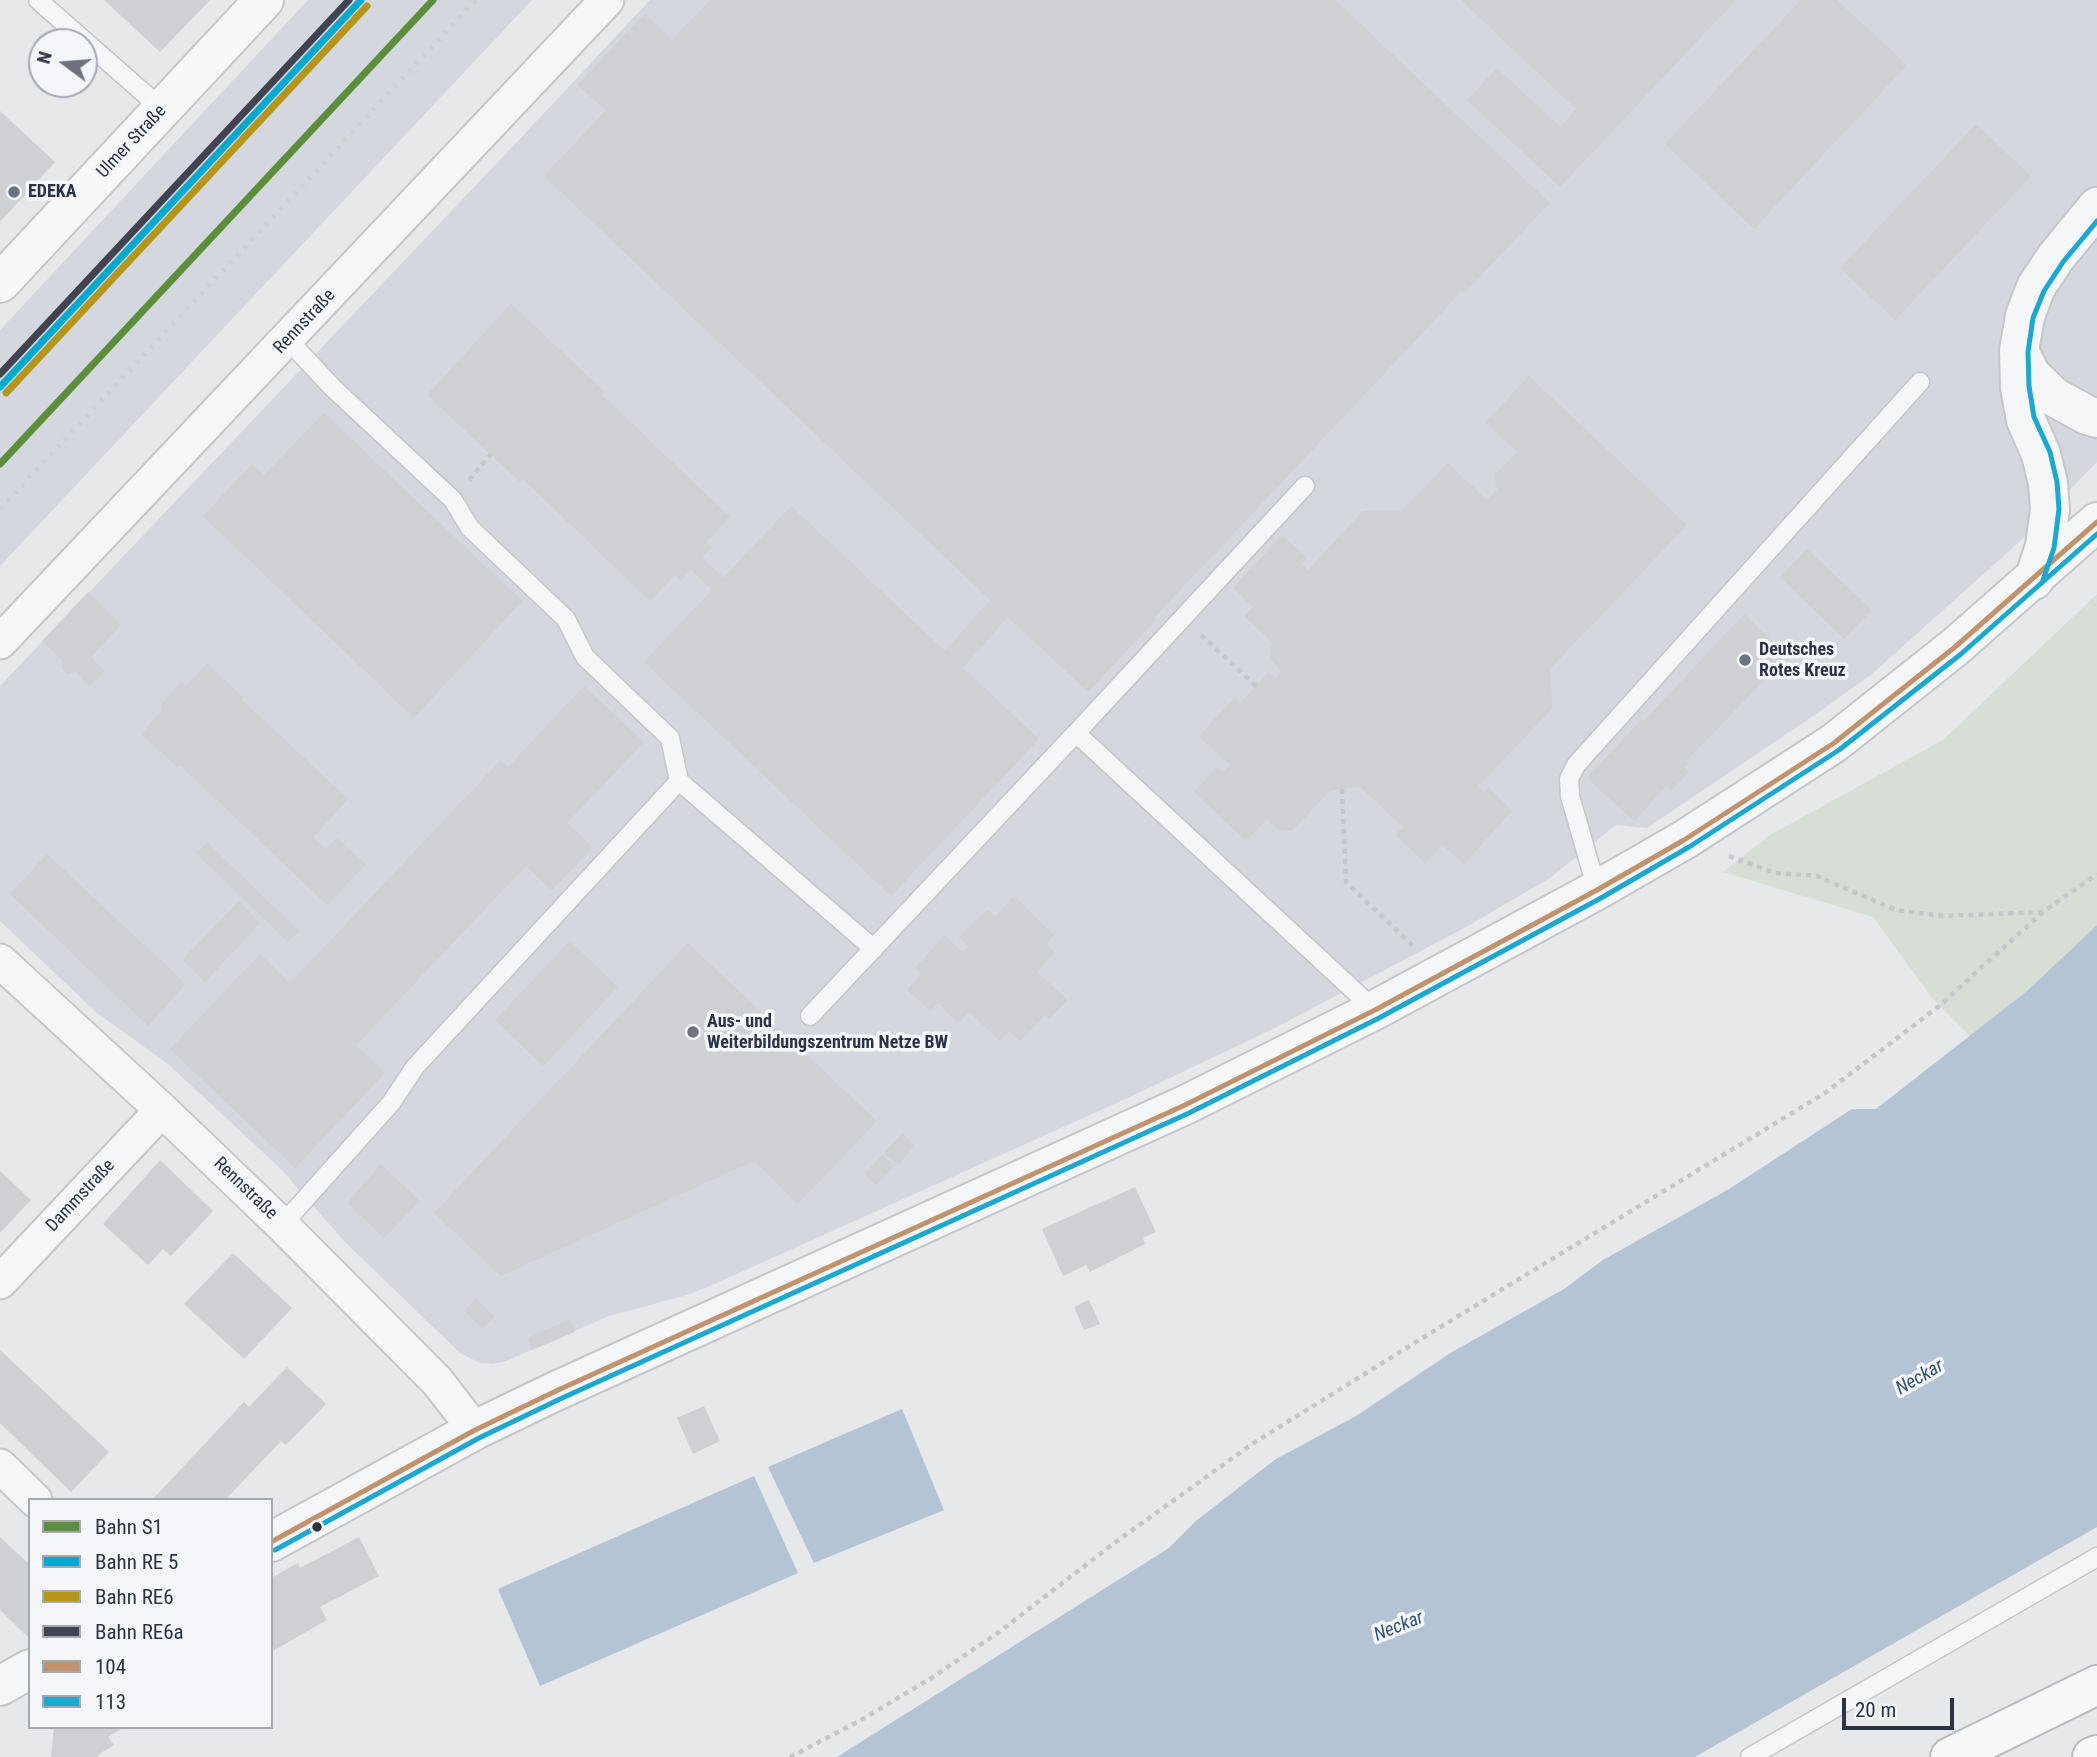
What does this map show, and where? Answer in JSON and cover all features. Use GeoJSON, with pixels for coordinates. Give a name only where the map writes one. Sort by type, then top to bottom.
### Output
{"type":"FeatureCollection","features":[{"type":"Feature","properties":{"kind":"main road","name":"Ulmer Straße"},"geometry":{"type":"LineString","coordinates":[[0,283],[264,0]]}},
{"type":"Feature","properties":{"kind":"main road"},"geometry":{"type":"LineString","coordinates":[[1950,1757],[2097,1685]]}},
{"type":"Feature","properties":{"kind":"main road"},"geometry":{"type":"LineString","coordinates":[[2092,1757],[2097,1755]]}},
{"type":"Feature","properties":{"kind":"street","name":"Rennstraße"},"geometry":{"type":"LineString","coordinates":[[0,642],[607,0]]}},
{"type":"Feature","properties":{"kind":"street"},"geometry":{"type":"LineString","coordinates":[[2034,580],[2045,546],[2050,510],[2048,484],[2024,409],[2019,351],[2025,316],[2036,287],[2056,257],[2097,207]]}},
{"type":"Feature","properties":{"kind":"street"},"geometry":{"type":"LineString","coordinates":[[2019,351],[2031,375],[2054,397],[2097,418]]}},
{"type":"Feature","properties":{"kind":"street"},"geometry":{"type":"LineString","coordinates":[[273,1541],[475,1430],[556,1391],[1185,1105],[1375,1010],[1597,890],[1684,840],[1833,743],[1955,647],[2097,522]]}},
{"type":"Feature","properties":{"kind":"street","name":"Rennstraße"},"geometry":{"type":"LineString","coordinates":[[0,961],[282,1225],[437,1381],[475,1430]]}},
{"type":"Feature","properties":{"kind":"street","name":"Dammstraße"},"geometry":{"type":"LineString","coordinates":[[0,1282],[162,1110]]}},
{"type":"Feature","properties":{"kind":"street"},"geometry":{"type":"LineString","coordinates":[[0,1466],[34,1498]]}},
{"type":"Feature","properties":{"kind":"street"},"geometry":{"type":"LineString","coordinates":[[0,1686],[28,1670]]}},
{"type":"Feature","properties":{"kind":"lane"},"geometry":{"type":"LineString","coordinates":[[38,0],[162,109]]}},
{"type":"Feature","properties":{"kind":"lane"},"geometry":{"type":"LineString","coordinates":[[288,340],[333,388],[453,500],[470,528],[566,619],[585,657],[670,738],[679,781],[874,949]]}},
{"type":"Feature","properties":{"kind":"lane"},"geometry":{"type":"LineString","coordinates":[[1597,890],[1570,796],[1569,779],[1576,765],[1920,382]]}},
{"type":"Feature","properties":{"kind":"lane"},"geometry":{"type":"LineString","coordinates":[[810,1016],[1305,486]]}},
{"type":"Feature","properties":{"kind":"lane"},"geometry":{"type":"LineString","coordinates":[[1076,733],[1375,1010]]}},
{"type":"Feature","properties":{"kind":"lane"},"geometry":{"type":"LineString","coordinates":[[282,1225],[391,1103],[415,1067],[679,781]]}},
{"type":"Feature","properties":{"kind":"lane"},"geometry":{"type":"LineString","coordinates":[[1750,1757],[2097,1557]]}},
{"type":"Feature","properties":{"kind":"path"},"geometry":{"type":"LineString","coordinates":[[1183,618],[1256,686]]}},
{"type":"Feature","properties":{"kind":"path"},"geometry":{"type":"LineString","coordinates":[[1342,789],[1346,882],[1443,974]]}},
{"type":"Feature","properties":{"kind":"path"},"geometry":{"type":"LineString","coordinates":[[1684,840],[1774,873],[1817,876],[1896,909],[1942,916],[2043,912]]}},
{"type":"Feature","properties":{"kind":"path"},"geometry":{"type":"LineString","coordinates":[[790,1757],[863,1719],[977,1647],[1252,1444],[1825,1093],[1938,1007],[2043,912],[2097,874]]}},
{"type":"Feature","properties":{"kind":"shaded area"},"geometry":{"type":"Polygon","coordinates":[[[308,0],[532,0],[0,566],[0,330],[308,0]]]}},
{"type":"Feature","properties":{"kind":"shaded area"},"geometry":{"type":"Polygon","coordinates":[[[650,0],[2097,0],[2097,462],[2017,544],[1873,673],[1647,828],[1616,825],[1550,878],[1466,927],[1275,1028],[1132,1096],[710,1286],[609,1316],[506,1361],[480,1363],[460,1353],[345,1242],[281,1169],[168,1064],[97,1013],[0,921],[0,686],[650,0]]]}},
{"type":"Feature","properties":{"kind":"shaded area"},"geometry":{"type":"Polygon","coordinates":[[[2097,594],[2097,925],[2027,991],[1970,1036],[1932,998],[1873,917],[1723,872],[1770,835],[1943,740],[2097,594]]]}},
{"type":"Feature","properties":{"kind":"water","name":"Neckar"},"geometry":{"type":"Polygon","coordinates":[[[2097,925],[2097,1527],[1695,1757],[837,1757],[1169,1548],[1197,1520],[1276,1459],[1356,1416],[1452,1352],[1564,1289],[1603,1260],[1729,1189],[1852,1109],[1876,1109],[2027,991],[2097,925]]]}},
{"type":"Feature","properties":{"kind":"water"},"geometry":{"type":"Polygon","coordinates":[[[902,1409],[944,1510],[814,1563],[768,1467],[902,1409]]]}},
{"type":"Feature","properties":{"kind":"water"},"geometry":{"type":"Polygon","coordinates":[[[754,1476],[798,1573],[540,1686],[498,1589],[754,1476]]]}},
{"type":"Feature","properties":{"kind":"building"},"geometry":{"type":"Polygon","coordinates":[[[104,0],[210,0],[160,52],[104,0]]]}},
{"type":"Feature","properties":{"kind":"building"},"geometry":{"type":"Polygon","coordinates":[[[710,0],[1335,0],[1550,203],[1464,293],[1462,291],[1154,618],[1156,620],[1088,692],[1008,617],[963,668],[1039,739],[891,896],[644,662],[712,590],[691,570],[681,581],[675,575],[650,601],[523,479],[520,482],[427,395],[511,304],[605,392],[602,395],[730,517],[706,542],[712,547],[702,558],[723,578],[791,506],[945,651],[990,600],[544,176],[606,110],[577,85],[645,14],[672,40],[710,0]]]}},
{"type":"Feature","properties":{"kind":"building"},"geometry":{"type":"Polygon","coordinates":[[[1461,0],[1736,0],[1560,187],[1467,100],[1497,68],[1560,127],[1576,109],[1461,0]]]}},
{"type":"Feature","properties":{"kind":"building"},"geometry":{"type":"Polygon","coordinates":[[[1801,0],[1837,0],[1907,65],[1754,229],[1665,144],[1801,0]]]}},
{"type":"Feature","properties":{"kind":"building","name":"EDEKA"},"geometry":{"type":"Polygon","coordinates":[[[0,111],[55,162],[0,222],[0,111]]]}},
{"type":"Feature","properties":{"kind":"building"},"geometry":{"type":"Polygon","coordinates":[[[1976,124],[2031,176],[1895,320],[1840,268],[1976,124]]]}},
{"type":"Feature","properties":{"kind":"building"},"geometry":{"type":"Polygon","coordinates":[[[1529,376],[1687,525],[1551,668],[1552,709],[1478,786],[1484,792],[1488,787],[1512,811],[1464,864],[1442,845],[1425,863],[1395,835],[1403,827],[1360,787],[1331,790],[1292,831],[1279,830],[1267,819],[1246,841],[1194,792],[1217,767],[1223,772],[1230,765],[1199,736],[1234,698],[1240,703],[1269,672],[1275,678],[1281,671],[1271,660],[1272,642],[1244,616],[1253,607],[1233,588],[1282,535],[1307,558],[1302,564],[1308,570],[1363,511],[1402,511],[1448,463],[1487,500],[1498,489],[1495,475],[1517,452],[1486,422],[1529,376]]]}},
{"type":"Feature","properties":{"kind":"building"},"geometry":{"type":"Polygon","coordinates":[[[324,413],[522,601],[414,718],[203,516],[252,464],[264,475],[324,413]]]}},
{"type":"Feature","properties":{"kind":"building"},"geometry":{"type":"Polygon","coordinates":[[[1807,549],[1872,610],[1844,639],[1780,577],[1807,549]]]}},
{"type":"Feature","properties":{"kind":"building"},"geometry":{"type":"Polygon","coordinates":[[[88,592],[121,625],[91,657],[105,671],[89,686],[77,672],[68,674],[62,669],[63,661],[42,641],[88,592]]]}},
{"type":"Feature","properties":{"kind":"building"},"geometry":{"type":"Polygon","coordinates":[[[1744,614],[1788,656],[1686,761],[1688,763],[1684,767],[1689,772],[1672,790],[1666,786],[1634,821],[1587,778],[1744,614]]]}},
{"type":"Feature","properties":{"kind":"building"},"geometry":{"type":"Polygon","coordinates":[[[207,664],[348,799],[313,838],[326,849],[337,838],[366,864],[327,905],[180,765],[177,767],[141,734],[162,710],[159,707],[182,681],[186,686],[207,664]]]}},
{"type":"Feature","properties":{"kind":"building"},"geometry":{"type":"Polygon","coordinates":[[[584,686],[644,742],[567,823],[593,847],[551,890],[526,866],[356,1045],[385,1073],[295,1168],[170,1049],[260,954],[290,983],[501,760],[508,767],[584,686]]]}},
{"type":"Feature","properties":{"kind":"building"},"geometry":{"type":"Polygon","coordinates":[[[207,842],[299,931],[288,942],[196,853],[207,842]]]}},
{"type":"Feature","properties":{"kind":"building"},"geometry":{"type":"Polygon","coordinates":[[[47,854],[186,984],[148,1026],[10,894],[47,854]]]}},
{"type":"Feature","properties":{"kind":"building"},"geometry":{"type":"Polygon","coordinates":[[[1014,896],[1054,935],[1046,944],[1055,952],[1037,972],[1068,1000],[1049,1019],[1045,1015],[1020,1041],[1009,1031],[1000,1041],[969,1012],[958,1023],[938,1003],[930,1011],[907,990],[921,974],[915,968],[945,935],[962,952],[969,947],[959,937],[987,910],[995,916],[1014,896]]]}},
{"type":"Feature","properties":{"kind":"building"},"geometry":{"type":"Polygon","coordinates":[[[239,901],[260,923],[205,982],[182,960],[239,901]]]}},
{"type":"Feature","properties":{"kind":"building"},"geometry":{"type":"Polygon","coordinates":[[[570,941],[618,987],[543,1066],[495,1020],[570,941]]]}},
{"type":"Feature","properties":{"kind":"building","name":"Aus- und Weiterbildungszentrum Netze BW"},"geometry":{"type":"Polygon","coordinates":[[[688,943],[877,1121],[798,1204],[754,1161],[501,1276],[434,1213],[688,943]]]}},
{"type":"Feature","properties":{"kind":"building"},"geometry":{"type":"Polygon","coordinates":[[[903,1133],[915,1146],[898,1165],[884,1152],[903,1133]]]}},
{"type":"Feature","properties":{"kind":"building"},"geometry":{"type":"Polygon","coordinates":[[[882,1155],[894,1166],[876,1185],[864,1174],[882,1155]]]}},
{"type":"Feature","properties":{"kind":"building"},"geometry":{"type":"Polygon","coordinates":[[[160,1160],[213,1211],[171,1256],[163,1249],[148,1265],[103,1224],[160,1160]]]}},
{"type":"Feature","properties":{"kind":"building"},"geometry":{"type":"Polygon","coordinates":[[[381,1164],[420,1201],[384,1238],[347,1203],[381,1164]]]}},
{"type":"Feature","properties":{"kind":"building"},"geometry":{"type":"Polygon","coordinates":[[[0,1171],[31,1200],[0,1233],[0,1171]]]}},
{"type":"Feature","properties":{"kind":"building"},"geometry":{"type":"Polygon","coordinates":[[[1135,1187],[1156,1232],[1143,1238],[1145,1244],[1090,1272],[1086,1265],[1063,1276],[1042,1229],[1135,1187]]]}},
{"type":"Feature","properties":{"kind":"building"},"geometry":{"type":"Polygon","coordinates":[[[233,1253],[292,1308],[244,1359],[184,1304],[233,1253]]]}},
{"type":"Feature","properties":{"kind":"building"},"geometry":{"type":"Polygon","coordinates":[[[476,1298],[495,1317],[482,1329],[464,1311],[476,1298]]]}},
{"type":"Feature","properties":{"kind":"building"},"geometry":{"type":"Polygon","coordinates":[[[1089,1300],[1100,1324],[1084,1330],[1074,1307],[1089,1300]]]}},
{"type":"Feature","properties":{"kind":"building"},"geometry":{"type":"Polygon","coordinates":[[[570,1319],[575,1332],[532,1350],[528,1338],[570,1319]]]}},
{"type":"Feature","properties":{"kind":"building"},"geometry":{"type":"Polygon","coordinates":[[[0,1350],[109,1452],[71,1492],[0,1423],[0,1350]]]}},
{"type":"Feature","properties":{"kind":"building"},"geometry":{"type":"Polygon","coordinates":[[[287,1367],[326,1404],[286,1445],[281,1441],[227,1498],[154,1498],[244,1402],[249,1407],[287,1367]]]}},
{"type":"Feature","properties":{"kind":"building"},"geometry":{"type":"Polygon","coordinates":[[[704,1406],[720,1441],[693,1454],[677,1418],[704,1406]]]}},
{"type":"Feature","properties":{"kind":"building"},"geometry":{"type":"Polygon","coordinates":[[[0,1537],[28,1563],[28,1637],[0,1610],[0,1537]]]}},
{"type":"Feature","properties":{"kind":"building"},"geometry":{"type":"Polygon","coordinates":[[[359,1537],[379,1576],[320,1607],[327,1620],[273,1651],[273,1577],[298,1563],[300,1568],[359,1537]]]}},
{"type":"Feature","properties":{"kind":"building"},"geometry":{"type":"Polygon","coordinates":[[[54,1729],[121,1729],[108,1737],[114,1745],[98,1757],[51,1757],[54,1729]]]}},
{"type":"Feature","properties":{"kind":"railway"},"geometry":{"type":"LineString","coordinates":[[0,509],[476,0]]}},
{"type":"Feature","properties":{"kind":"rail line","name":"RE6a"},"geometry":{"type":"LineString","coordinates":[[0,374],[349,0]]}},
{"type":"Feature","properties":{"kind":"rail line","name":"S1"},"geometry":{"type":"LineString","coordinates":[[0,464],[433,0]]}},
{"type":"Feature","properties":{"kind":"rail line","name":"RE6"},"geometry":{"type":"LineString","coordinates":[[6,393],[367,6]]}},
{"type":"Feature","properties":{"kind":"transit line"},"geometry":{"type":"LineString","coordinates":[[0,387],[361,0]]}},
{"type":"Feature","properties":{"kind":"transit line","name":"113"},"geometry":{"type":"LineString","coordinates":[[2042,583],[2054,548],[2059,509],[2057,482],[2050,452],[2034,417],[2029,386],[2028,352],[2033,318],[2044,291],[2063,262],[2097,221]]}},
{"type":"Feature","properties":{"kind":"transit line","name":"104"},"geometry":{"type":"LineString","coordinates":[[273,1541],[475,1430],[556,1391],[1185,1105],[1375,1010],[1597,890],[1684,840],[1834,743],[1955,647],[2097,522]]}},
{"type":"Feature","properties":{"kind":"transit line","name":"113"},"geometry":{"type":"LineString","coordinates":[[275,1550],[479,1438],[560,1399],[1189,1113],[1379,1018],[1601,898],[1689,847],[1839,750],[1961,654],[2097,534]]}},
{"type":"Feature","properties":{"kind":"place","name":"EDEKA"},"geometry":{"type":"Point","coordinates":[14,192]}},
{"type":"Feature","properties":{"kind":"place","name":"Deutsches Rotes Kreuz"},"geometry":{"type":"Point","coordinates":[1745,660]}},
{"type":"Feature","properties":{"kind":"place","name":"Aus- und Weiterbildungszentrum Netze BW"},"geometry":{"type":"Point","coordinates":[693,1032]}}]}
